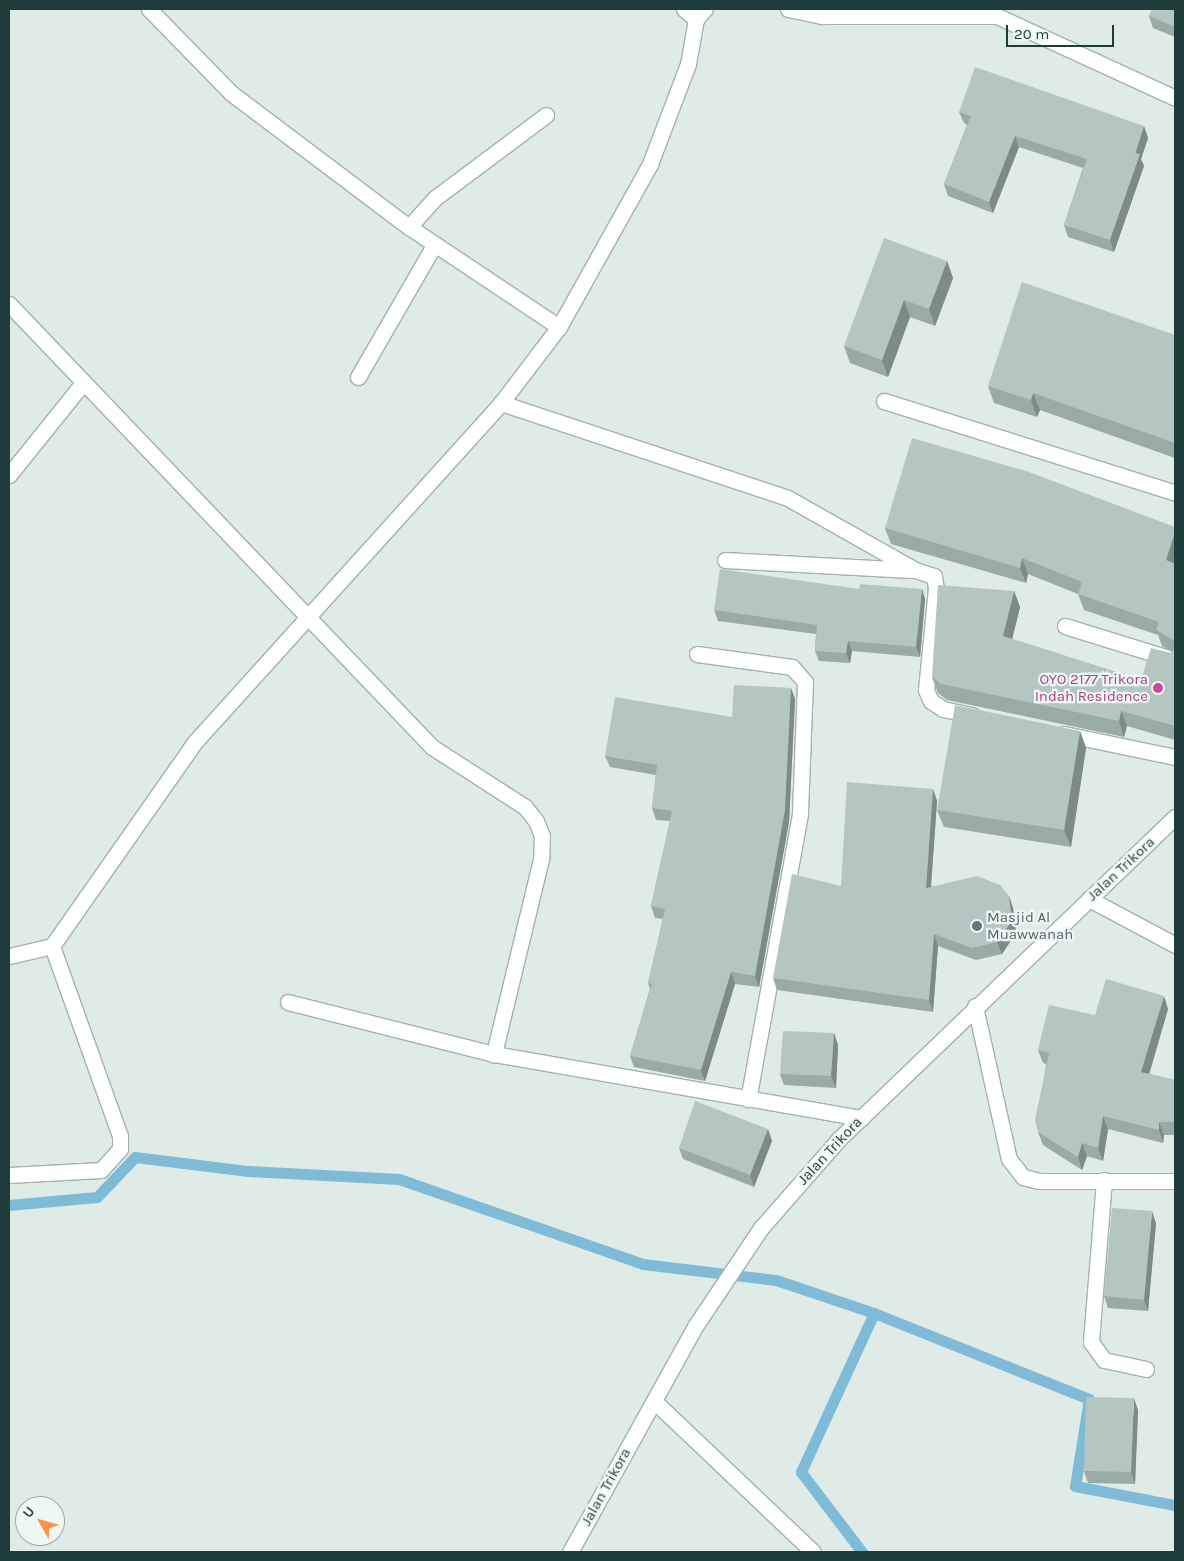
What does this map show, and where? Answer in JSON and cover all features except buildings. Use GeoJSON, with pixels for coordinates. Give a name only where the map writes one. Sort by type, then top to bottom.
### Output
{"type":"FeatureCollection","features":[{"type":"Feature","properties":{"kind":"street"},"geometry":{"type":"LineString","coordinates":[[149,9],[231,93],[433,247],[559,327]]}},
{"type":"Feature","properties":{"kind":"street"},"geometry":{"type":"LineString","coordinates":[[9,956],[52,946],[194,743],[311,617],[501,403],[559,327],[650,164],[688,64],[700,14],[684,9]]}},
{"type":"Feature","properties":{"kind":"street"},"geometry":{"type":"LineString","coordinates":[[788,9],[822,16],[997,16],[1175,98]]}},
{"type":"Feature","properties":{"kind":"street"},"geometry":{"type":"LineString","coordinates":[[408,227],[435,198],[546,115]]}},
{"type":"Feature","properties":{"kind":"street"},"geometry":{"type":"LineString","coordinates":[[358,377],[433,247]]}},
{"type":"Feature","properties":{"kind":"street"},"geometry":{"type":"LineString","coordinates":[[9,304],[83,383],[311,617],[432,747],[525,807],[536,821],[542,836],[541,859],[494,1054]]}},
{"type":"Feature","properties":{"kind":"street"},"geometry":{"type":"LineString","coordinates":[[9,475],[83,383]]}},
{"type":"Feature","properties":{"kind":"street"},"geometry":{"type":"LineString","coordinates":[[884,401],[1175,494]]}},
{"type":"Feature","properties":{"kind":"street"},"geometry":{"type":"LineString","coordinates":[[501,403],[786,497],[915,570],[936,578],[926,690],[930,701],[943,710],[992,719]]}},
{"type":"Feature","properties":{"kind":"street"},"geometry":{"type":"LineString","coordinates":[[725,560],[915,570]]}},
{"type":"Feature","properties":{"kind":"street"},"geometry":{"type":"LineString","coordinates":[[1065,626],[1175,660]]}},
{"type":"Feature","properties":{"kind":"street"},"geometry":{"type":"LineString","coordinates":[[697,654],[792,667],[805,682],[800,814],[748,1099]]}},
{"type":"Feature","properties":{"kind":"street"},"geometry":{"type":"LineString","coordinates":[[1050,731],[1175,757]]}},
{"type":"Feature","properties":{"kind":"street","name":"Jalan Trikora"},"geometry":{"type":"LineString","coordinates":[[570,1552],[711,1303],[761,1228],[861,1118],[975,1006],[1175,818]]}},
{"type":"Feature","properties":{"kind":"street"},"geometry":{"type":"LineString","coordinates":[[1089,899],[1175,945]]}},
{"type":"Feature","properties":{"kind":"street"},"geometry":{"type":"LineString","coordinates":[[9,1175],[101,1170],[120,1149],[120,1136],[52,946]]}},
{"type":"Feature","properties":{"kind":"street"},"geometry":{"type":"LineString","coordinates":[[288,1002],[494,1054],[861,1118]]}},
{"type":"Feature","properties":{"kind":"street"},"geometry":{"type":"LineString","coordinates":[[975,1006],[1009,1160],[1023,1177],[1039,1181],[1175,1181]]}},
{"type":"Feature","properties":{"kind":"street"},"geometry":{"type":"LineString","coordinates":[[1104,1180],[1091,1342],[1104,1360],[1146,1369]]}},
{"type":"Feature","properties":{"kind":"street"},"geometry":{"type":"LineString","coordinates":[[654,1401],[813,1552]]}},
{"type":"Feature","properties":{"kind":"waterway"},"geometry":{"type":"LineString","coordinates":[[9,1205],[97,1197],[135,1157],[248,1171],[399,1179],[643,1264],[776,1280],[874,1313],[801,1472],[862,1552]]}},
{"type":"Feature","properties":{"kind":"waterway"},"geometry":{"type":"LineString","coordinates":[[874,1313],[1089,1399],[1075,1486],[1175,1505]]}},
{"type":"Feature","properties":{"kind":"place","name":"OYO 2177 Trikora Indah Residence"},"geometry":{"type":"Point","coordinates":[1158,688]}},
{"type":"Feature","properties":{"kind":"place","name":"Masjid Al Muawwanah"},"geometry":{"type":"Point","coordinates":[977,926]}}]}
